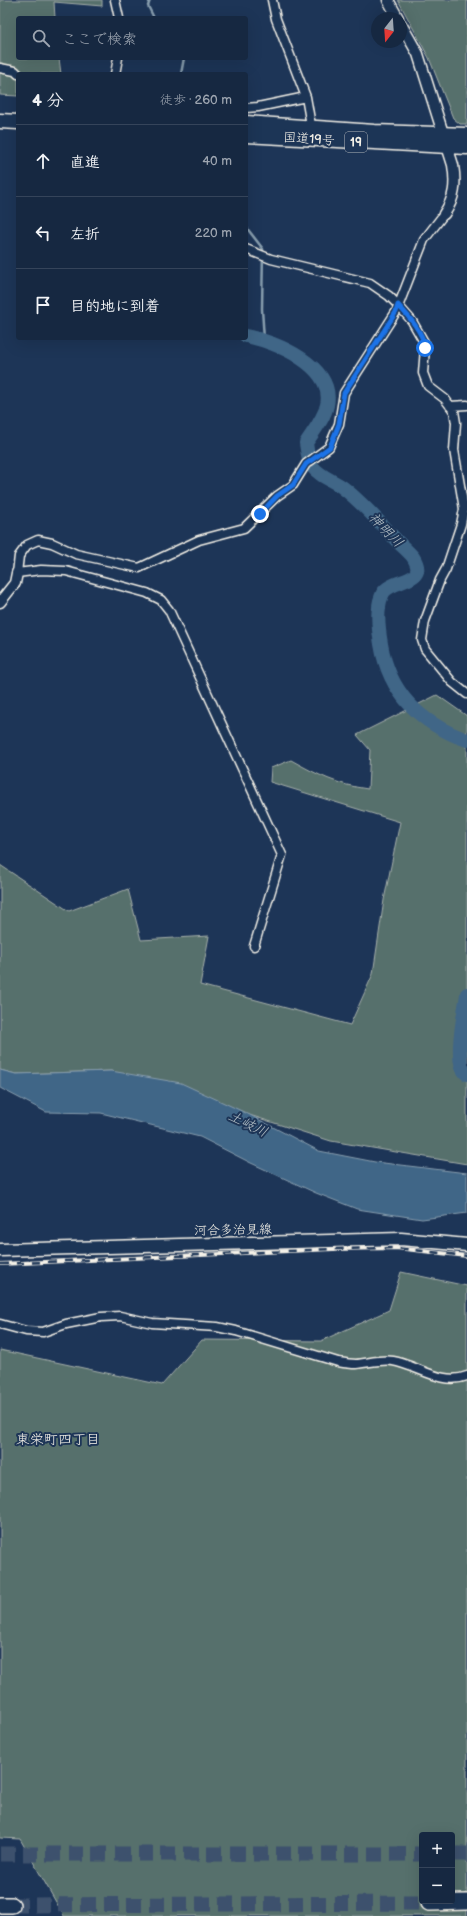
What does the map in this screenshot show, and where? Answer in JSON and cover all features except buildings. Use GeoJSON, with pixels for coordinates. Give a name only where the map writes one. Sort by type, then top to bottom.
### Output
{"type":"FeatureCollection","features":[{"type":"Feature","properties":{"kind":"highway"},"geometry":{"type":"LineString","coordinates":[[0,114],[16,115]]}},
{"type":"Feature","properties":{"kind":"highway"},"geometry":{"type":"LineString","coordinates":[[0,121],[16,122]]}},
{"type":"Feature","properties":{"kind":"highway","name":"国道19号"},"geometry":{"type":"LineString","coordinates":[[248,133],[313,134],[446,140],[467,147]]}},
{"type":"Feature","properties":{"kind":"highway","name":"国道19号"},"geometry":{"type":"LineString","coordinates":[[446,140],[467,135]]}},
{"type":"Feature","properties":{"kind":"highway"},"geometry":{"type":"LineString","coordinates":[[455,1902],[467,1902]]}},
{"type":"Feature","properties":{"kind":"main road","name":"河合多治見線"},"geometry":{"type":"LineString","coordinates":[[0,1250],[401,1239],[467,1245]]}},
{"type":"Feature","properties":{"kind":"street"},"geometry":{"type":"LineString","coordinates":[[115,0],[119,16]]}},
{"type":"Feature","properties":{"kind":"street"},"geometry":{"type":"LineString","coordinates":[[272,0],[276,19],[306,97],[313,134]]}},
{"type":"Feature","properties":{"kind":"street"},"geometry":{"type":"LineString","coordinates":[[388,0],[395,12]]}},
{"type":"Feature","properties":{"kind":"street"},"geometry":{"type":"LineString","coordinates":[[0,602],[15,583],[19,556],[27,545],[38,540],[52,543],[76,554],[139,568],[199,540],[244,528],[277,496],[293,485],[306,464],[330,447],[339,424],[344,393],[376,345],[398,305],[424,240],[444,214],[453,196],[455,180],[446,140],[418,54],[407,35]]}},
{"type":"Feature","properties":{"kind":"street"},"geometry":{"type":"LineString","coordinates":[[115,72],[118,60]]}},
{"type":"Feature","properties":{"kind":"street"},"geometry":{"type":"LineString","coordinates":[[0,68],[16,72]]}},
{"type":"Feature","properties":{"kind":"street"},"geometry":{"type":"LineString","coordinates":[[248,108],[306,97]]}},
{"type":"Feature","properties":{"kind":"street"},"geometry":{"type":"LineString","coordinates":[[248,251],[271,259],[370,284],[389,296],[398,305],[412,321],[424,342],[423,373],[428,386],[445,399],[454,411],[456,423],[454,450],[464,509],[461,524],[446,569],[440,580],[424,621],[422,640],[425,649],[452,682],[467,694]]}},
{"type":"Feature","properties":{"kind":"street"},"geometry":{"type":"LineString","coordinates":[[450,406],[467,405]]}},
{"type":"Feature","properties":{"kind":"street"},"geometry":{"type":"LineString","coordinates":[[17,573],[41,570],[66,571],[147,593],[161,600],[169,610],[282,855],[254,946]]}},
{"type":"Feature","properties":{"kind":"street"},"geometry":{"type":"LineString","coordinates":[[0,1324],[26,1331],[43,1332],[66,1324],[101,1317],[120,1316],[152,1323],[217,1327],[236,1331],[338,1362],[354,1364],[392,1361],[412,1367],[433,1376],[450,1379],[467,1376]]}},
{"type":"Feature","properties":{"kind":"green space"},"geometry":{"type":"Polygon","coordinates":[[[0,0],[102,0],[102,6],[54,2],[55,16],[16,16],[16,60],[59,60],[61,72],[16,72],[16,96],[0,95],[0,0]]]}},
{"type":"Feature","properties":{"kind":"green space"},"geometry":{"type":"Polygon","coordinates":[[[398,0],[467,0],[467,124],[460,124],[453,118],[429,58],[407,17],[407,12],[404,12],[398,0]]]}},
{"type":"Feature","properties":{"kind":"green space"},"geometry":{"type":"Polygon","coordinates":[[[437,695],[467,716],[467,1164],[331,1141],[111,1071],[16,1074],[0,1070],[0,865],[69,911],[128,889],[141,940],[209,936],[200,985],[350,1025],[373,974],[384,900],[400,822],[270,782],[271,768],[291,760],[328,779],[347,785],[368,789],[370,750],[357,735],[437,695]]]}},
{"type":"Feature","properties":{"kind":"green space"},"geometry":{"type":"Polygon","coordinates":[[[401,1272],[467,1286],[467,1916],[64,1916],[20,1839],[0,1838],[0,1350],[162,1385],[202,1340],[321,1341],[389,1310],[401,1272]]]}},
{"type":"Feature","properties":{"kind":"water","name":"土岐川"},"geometry":{"type":"Polygon","coordinates":[[[0,1070],[16,1074],[111,1071],[181,1083],[246,1113],[319,1151],[375,1162],[467,1173],[467,1213],[422,1219],[357,1209],[316,1193],[251,1163],[200,1137],[101,1113],[46,1112],[0,1088],[0,1070]]]}},
{"type":"Feature","properties":{"kind":"waterway"},"geometry":{"type":"LineString","coordinates":[[150,0],[148,6],[153,16]]}},
{"type":"Feature","properties":{"kind":"waterway"},"geometry":{"type":"LineString","coordinates":[[181,72],[184,60]]}},
{"type":"Feature","properties":{"kind":"waterway"},"geometry":{"type":"LineString","coordinates":[[248,230],[263,249],[262,309],[264,339]]}},
{"type":"Feature","properties":{"kind":"waterway","name":"神明川"},"geometry":{"type":"LineString","coordinates":[[248,336],[287,350],[301,358],[313,368],[322,379],[327,391],[326,410],[306,443],[312,466],[318,473],[342,487],[364,506],[413,557],[417,566],[417,572],[408,580],[388,588],[383,593],[380,603],[378,612],[380,639],[385,662],[391,677],[400,692],[422,716],[435,725],[467,740]]}},
{"type":"Feature","properties":{"kind":"waterway","name":"神明川"},"geometry":{"type":"LineString","coordinates":[[467,994],[460,1049],[460,1060],[467,1074]]}},
{"type":"Feature","properties":{"kind":"tunnel"},"geometry":{"type":"LineString","coordinates":[[0,1854],[419,1854]]}},
{"type":"Feature","properties":{"kind":"tunnel"},"geometry":{"type":"LineString","coordinates":[[455,1854],[467,1854]]}},
{"type":"Feature","properties":{"kind":"tunnel"},"geometry":{"type":"LineString","coordinates":[[12,1905],[419,1903]]}},
{"type":"Feature","properties":{"kind":"railway"},"geometry":{"type":"LineString","coordinates":[[0,1264],[333,1249],[396,1248],[467,1256]]}},
{"type":"Feature","properties":{"kind":"district","name":"東栄町四丁目"},"geometry":{"type":"Point","coordinates":[58,1439]}},
{"type":"Feature","properties":{"kind":"route"},"geometry":{"type":"LineString","coordinates":[[260,514],[277,496],[293,485],[306,464],[330,447],[339,424],[344,393],[396,312],[398,305],[412,321],[424,342],[425,348]]}}]}
